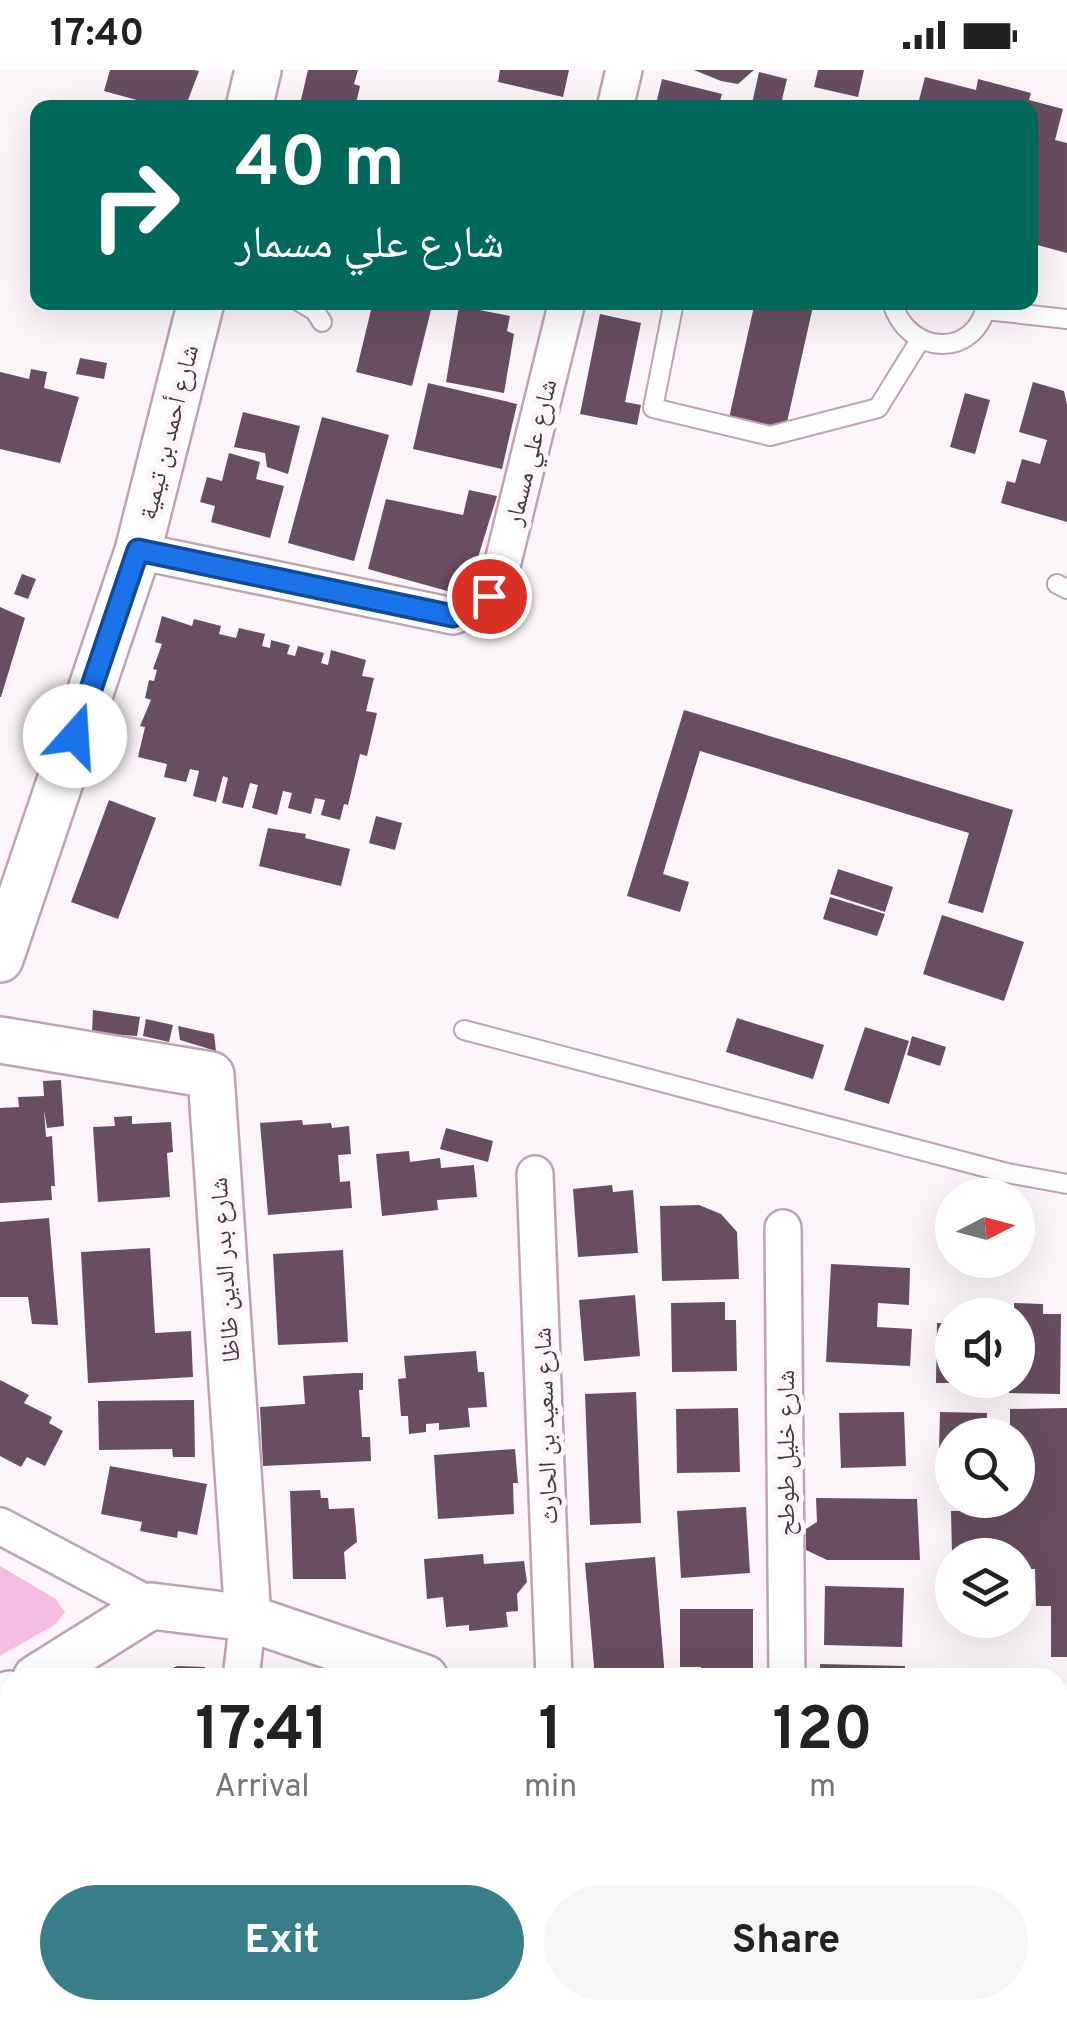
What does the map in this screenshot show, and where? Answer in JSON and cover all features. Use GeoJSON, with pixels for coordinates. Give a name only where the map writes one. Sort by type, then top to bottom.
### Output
{"type":"FeatureCollection","features":[{"type":"Feature","properties":{"kind":"street"},"geometry":{"type":"LineString","coordinates":[[251,100],[258,70]]}},
{"type":"Feature","properties":{"kind":"street"},"geometry":{"type":"LineString","coordinates":[[617,100],[624,70]]}},
{"type":"Feature","properties":{"kind":"street","name":"شارع أحمد بن تيمية"},"geometry":{"type":"LineString","coordinates":[[0,959],[138,550],[198,310]]}},
{"type":"Feature","properties":{"kind":"street","name":"شارع علي مسمار"},"geometry":{"type":"LineString","coordinates":[[138,550],[453,616],[477,607],[498,582],[565,310]]}},
{"type":"Feature","properties":{"kind":"street","name":"شارع بدر الدين ظاظا"},"geometry":{"type":"LineString","coordinates":[[0,1040],[211,1075],[248,1618],[242,1668]]}},
{"type":"Feature","properties":{"kind":"street","name":"شارع سعيد بن الحارث"},"geometry":{"type":"LineString","coordinates":[[535,1174],[554,1668]]}},
{"type":"Feature","properties":{"kind":"street","name":"شارع خليل طوطح"},"geometry":{"type":"LineString","coordinates":[[783,1228],[787,1668]]}},
{"type":"Feature","properties":{"kind":"street"},"geometry":{"type":"LineString","coordinates":[[0,1526],[152,1606],[248,1618],[396,1668]]}},
{"type":"Feature","properties":{"kind":"street"},"geometry":{"type":"LineString","coordinates":[[52,1668],[152,1606]]}},
{"type":"Feature","properties":{"kind":"lane"},"geometry":{"type":"LineString","coordinates":[[313,310],[322,322]]}},
{"type":"Feature","properties":{"kind":"lane"},"geometry":{"type":"LineString","coordinates":[[672,310],[654,408],[770,436],[878,408],[920,340]]}},
{"type":"Feature","properties":{"kind":"lane"},"geometry":{"type":"LineString","coordinates":[[894,310],[897,319],[920,340],[933,344],[960,340],[972,333],[984,310]]}},
{"type":"Feature","properties":{"kind":"lane"},"geometry":{"type":"LineString","coordinates":[[1011,310],[1067,319]]}},
{"type":"Feature","properties":{"kind":"lane"},"geometry":{"type":"LineString","coordinates":[[464,1030],[1007,1173],[1067,1184]]}},
{"type":"Feature","properties":{"kind":"shaded area"},"geometry":{"type":"Polygon","coordinates":[[[0,1566],[56,1599],[65,1612],[56,1624],[0,1656],[0,1566]]]}},
{"type":"Feature","properties":{"kind":"building"},"geometry":{"type":"Polygon","coordinates":[[[110,70],[199,71],[188,100],[137,100],[104,91],[110,70]]]}},
{"type":"Feature","properties":{"kind":"building"},"geometry":{"type":"Polygon","coordinates":[[[308,70],[358,70],[354,84],[360,86],[357,100],[301,100],[308,70]]]}},
{"type":"Feature","properties":{"kind":"building"},"geometry":{"type":"Polygon","coordinates":[[[500,70],[569,70],[563,97],[498,82],[500,70]]]}},
{"type":"Feature","properties":{"kind":"building"},"geometry":{"type":"Polygon","coordinates":[[[694,70],[754,70],[738,84],[694,70]]]}},
{"type":"Feature","properties":{"kind":"building"},"geometry":{"type":"Polygon","coordinates":[[[818,70],[864,70],[858,97],[814,87],[818,70]]]}},
{"type":"Feature","properties":{"kind":"building"},"geometry":{"type":"Polygon","coordinates":[[[759,72],[787,79],[782,100],[753,100],[759,72]]]}},
{"type":"Feature","properties":{"kind":"building"},"geometry":{"type":"Polygon","coordinates":[[[925,77],[976,90],[978,79],[1031,93],[1029,100],[919,100],[925,77]]]}},
{"type":"Feature","properties":{"kind":"building"},"geometry":{"type":"Polygon","coordinates":[[[662,79],[722,94],[720,100],[657,100],[662,79]]]}},
{"type":"Feature","properties":{"kind":"building"},"geometry":{"type":"Polygon","coordinates":[[[1038,102],[1063,109],[1055,140],[1067,143],[1067,253],[1038,245],[1038,102]]]}},
{"type":"Feature","properties":{"kind":"building"},"geometry":{"type":"Polygon","coordinates":[[[371,310],[431,310],[412,386],[356,372],[371,310]]]}},
{"type":"Feature","properties":{"kind":"building"},"geometry":{"type":"Polygon","coordinates":[[[458,310],[510,316],[507,331],[514,334],[504,393],[446,382],[458,310]]]}},
{"type":"Feature","properties":{"kind":"building"},"geometry":{"type":"Polygon","coordinates":[[[753,310],[812,310],[785,431],[729,418],[753,310]]]}},
{"type":"Feature","properties":{"kind":"building"},"geometry":{"type":"Polygon","coordinates":[[[600,314],[641,323],[625,402],[641,405],[637,425],[580,414],[600,314]]]}},
{"type":"Feature","properties":{"kind":"building"},"geometry":{"type":"Polygon","coordinates":[[[80,358],[107,363],[104,379],[76,374],[80,358]]]}},
{"type":"Feature","properties":{"kind":"building"},"geometry":{"type":"Polygon","coordinates":[[[31,369],[47,372],[44,388],[79,397],[60,463],[0,449],[0,372],[29,379],[31,369]]]}},
{"type":"Feature","properties":{"kind":"building"},"geometry":{"type":"Polygon","coordinates":[[[1033,382],[1064,391],[1067,522],[1001,503],[1007,481],[1015,483],[1022,459],[1040,464],[1047,440],[1019,432],[1033,382]]]}},
{"type":"Feature","properties":{"kind":"building"},"geometry":{"type":"Polygon","coordinates":[[[428,383],[517,404],[502,469],[413,449],[428,383]]]}},
{"type":"Feature","properties":{"kind":"building"},"geometry":{"type":"Polygon","coordinates":[[[965,393],[990,400],[975,454],[950,447],[965,393]]]}},
{"type":"Feature","properties":{"kind":"building"},"geometry":{"type":"Polygon","coordinates":[[[243,412],[300,426],[288,474],[267,467],[265,453],[234,447],[243,412]]]}},
{"type":"Feature","properties":{"kind":"building"},"geometry":{"type":"Polygon","coordinates":[[[322,417],[389,435],[354,561],[288,543],[322,417]]]}},
{"type":"Feature","properties":{"kind":"building"},"geometry":{"type":"Polygon","coordinates":[[[229,453],[260,462],[256,479],[284,486],[270,538],[211,522],[215,506],[200,502],[207,477],[222,481],[229,453]]]}},
{"type":"Feature","properties":{"kind":"building"},"geometry":{"type":"Polygon","coordinates":[[[469,490],[497,496],[471,580],[462,589],[451,592],[368,569],[386,499],[463,515],[469,490]]]}},
{"type":"Feature","properties":{"kind":"building"},"geometry":{"type":"Polygon","coordinates":[[[22,574],[36,579],[28,599],[14,594],[22,574]]]}},
{"type":"Feature","properties":{"kind":"building"},"geometry":{"type":"Polygon","coordinates":[[[0,607],[25,618],[1,697],[0,697],[0,607]]]}},
{"type":"Feature","properties":{"kind":"building"},"geometry":{"type":"Polygon","coordinates":[[[162,616],[192,626],[194,619],[221,626],[219,634],[236,638],[239,628],[265,634],[262,646],[270,648],[271,640],[290,645],[287,654],[295,656],[298,646],[324,653],[321,663],[328,665],[331,650],[366,660],[362,676],[374,678],[366,711],[377,713],[367,756],[360,754],[348,805],[344,804],[340,820],[321,815],[325,800],[315,798],[311,814],[288,808],[292,793],[283,791],[277,815],[252,808],[258,785],[250,783],[243,808],[222,803],[228,778],[223,776],[216,802],[193,796],[199,771],[190,769],[186,782],[164,777],[167,764],[138,757],[145,727],[140,726],[151,700],[145,698],[149,680],[154,681],[157,670],[153,669],[162,644],[155,642],[162,616]]]}},
{"type":"Feature","properties":{"kind":"building"},"geometry":{"type":"Polygon","coordinates":[[[684,710],[1013,810],[983,913],[948,903],[969,833],[700,751],[663,874],[689,882],[680,912],[627,896],[684,710]]]}},
{"type":"Feature","properties":{"kind":"building"},"geometry":{"type":"Polygon","coordinates":[[[109,800],[156,818],[118,919],[71,902],[109,800]]]}},
{"type":"Feature","properties":{"kind":"building"},"geometry":{"type":"Polygon","coordinates":[[[376,816],[402,823],[395,850],[369,843],[376,816]]]}},
{"type":"Feature","properties":{"kind":"building"},"geometry":{"type":"Polygon","coordinates":[[[268,828],[306,834],[305,838],[350,849],[341,886],[259,866],[268,828]]]}},
{"type":"Feature","properties":{"kind":"building"},"geometry":{"type":"Polygon","coordinates":[[[838,869],[893,887],[885,912],[830,894],[838,869]]]}},
{"type":"Feature","properties":{"kind":"building"},"geometry":{"type":"Polygon","coordinates":[[[830,897],[885,914],[877,936],[823,919],[830,897]]]}},
{"type":"Feature","properties":{"kind":"building"},"geometry":{"type":"Polygon","coordinates":[[[942,915],[1024,942],[1004,1001],[923,974],[942,915]]]}},
{"type":"Feature","properties":{"kind":"building"},"geometry":{"type":"Polygon","coordinates":[[[93,1010],[140,1017],[137,1036],[92,1033],[93,1010]]]}},
{"type":"Feature","properties":{"kind":"building"},"geometry":{"type":"Polygon","coordinates":[[[737,1018],[824,1045],[813,1079],[726,1052],[737,1018]]]}},
{"type":"Feature","properties":{"kind":"building"},"geometry":{"type":"Polygon","coordinates":[[[146,1019],[173,1025],[169,1042],[143,1036],[146,1019]]]}},
{"type":"Feature","properties":{"kind":"building"},"geometry":{"type":"Polygon","coordinates":[[[178,1026],[214,1034],[216,1051],[180,1040],[178,1026]]]}},
{"type":"Feature","properties":{"kind":"building"},"geometry":{"type":"Polygon","coordinates":[[[865,1027],[909,1041],[889,1104],[844,1090],[865,1027]]]}},
{"type":"Feature","properties":{"kind":"building"},"geometry":{"type":"Polygon","coordinates":[[[912,1036],[946,1047],[940,1066],[907,1055],[912,1036]]]}},
{"type":"Feature","properties":{"kind":"building"},"geometry":{"type":"Polygon","coordinates":[[[61,1080],[64,1126],[47,1128],[44,1110],[46,1137],[52,1136],[52,1200],[0,1203],[0,1108],[19,1107],[18,1097],[44,1096],[43,1081],[61,1080]]]}},
{"type":"Feature","properties":{"kind":"building"},"geometry":{"type":"Polygon","coordinates":[[[132,1116],[132,1124],[171,1122],[173,1152],[167,1153],[170,1197],[98,1202],[93,1127],[115,1126],[114,1117],[132,1116]]]}},
{"type":"Feature","properties":{"kind":"building"},"geometry":{"type":"Polygon","coordinates":[[[302,1120],[303,1125],[349,1126],[351,1154],[338,1155],[340,1182],[350,1181],[352,1208],[268,1215],[260,1123],[302,1120]]]}},
{"type":"Feature","properties":{"kind":"building"},"geometry":{"type":"Polygon","coordinates":[[[446,1128],[493,1141],[488,1162],[440,1149],[446,1128]]]}},
{"type":"Feature","properties":{"kind":"building"},"geometry":{"type":"Polygon","coordinates":[[[409,1151],[410,1162],[440,1158],[441,1168],[474,1165],[477,1197],[437,1200],[438,1210],[382,1216],[376,1154],[409,1151]]]}},
{"type":"Feature","properties":{"kind":"building"},"geometry":{"type":"Polygon","coordinates":[[[612,1185],[613,1192],[633,1190],[638,1253],[578,1257],[573,1189],[612,1185]]]}},
{"type":"Feature","properties":{"kind":"building"},"geometry":{"type":"Polygon","coordinates":[[[699,1205],[721,1214],[737,1232],[739,1279],[662,1281],[660,1206],[699,1205]]]}},
{"type":"Feature","properties":{"kind":"building"},"geometry":{"type":"Polygon","coordinates":[[[49,1218],[58,1325],[32,1324],[28,1297],[0,1297],[0,1222],[49,1218]]]}},
{"type":"Feature","properties":{"kind":"building"},"geometry":{"type":"Polygon","coordinates":[[[150,1248],[155,1333],[191,1331],[193,1377],[88,1383],[81,1252],[150,1248]]]}},
{"type":"Feature","properties":{"kind":"building"},"geometry":{"type":"Polygon","coordinates":[[[343,1250],[348,1342],[278,1345],[273,1254],[343,1250]]]}},
{"type":"Feature","properties":{"kind":"building"},"geometry":{"type":"Polygon","coordinates":[[[831,1264],[910,1268],[909,1305],[878,1303],[877,1327],[912,1329],[910,1366],[826,1362],[831,1264]]]}},
{"type":"Feature","properties":{"kind":"building"},"geometry":{"type":"Polygon","coordinates":[[[635,1295],[640,1356],[584,1361],[579,1300],[635,1295]]]}},
{"type":"Feature","properties":{"kind":"building"},"geometry":{"type":"Polygon","coordinates":[[[725,1302],[725,1320],[736,1320],[737,1371],[672,1372],[671,1303],[725,1302]]]}},
{"type":"Feature","properties":{"kind":"building"},"geometry":{"type":"Polygon","coordinates":[[[1035,1304],[1043,1304],[1043,1314],[1061,1314],[1060,1394],[1035,1394],[1035,1304]]]}},
{"type":"Feature","properties":{"kind":"building"},"geometry":{"type":"Polygon","coordinates":[[[476,1351],[478,1372],[484,1372],[487,1407],[468,1408],[470,1427],[439,1430],[439,1423],[426,1424],[426,1432],[409,1434],[408,1416],[401,1416],[398,1379],[406,1378],[404,1356],[476,1351]]]}},
{"type":"Feature","properties":{"kind":"building"},"geometry":{"type":"Polygon","coordinates":[[[363,1373],[363,1390],[359,1390],[362,1437],[370,1437],[371,1461],[263,1466],[260,1407],[305,1404],[303,1376],[363,1373]]]}},
{"type":"Feature","properties":{"kind":"building"},"geometry":{"type":"Polygon","coordinates":[[[0,1380],[29,1395],[24,1403],[52,1417],[49,1423],[63,1431],[45,1466],[27,1457],[21,1467],[0,1456],[0,1380]]]}},
{"type":"Feature","properties":{"kind":"building"},"geometry":{"type":"Polygon","coordinates":[[[636,1392],[641,1523],[590,1525],[585,1394],[636,1392]]]}},
{"type":"Feature","properties":{"kind":"building"},"geometry":{"type":"Polygon","coordinates":[[[194,1400],[195,1457],[173,1457],[172,1449],[99,1450],[98,1401],[194,1400]]]}},
{"type":"Feature","properties":{"kind":"building"},"geometry":{"type":"Polygon","coordinates":[[[738,1408],[740,1472],[677,1473],[676,1409],[738,1408]]]}},
{"type":"Feature","properties":{"kind":"building"},"geometry":{"type":"Polygon","coordinates":[[[1067,1408],[1067,1657],[1051,1657],[1051,1606],[1036,1606],[1035,1538],[952,1538],[951,1518],[1035,1518],[1035,1418],[1010,1418],[1010,1409],[1067,1408]]]}},
{"type":"Feature","properties":{"kind":"building"},"geometry":{"type":"Polygon","coordinates":[[[904,1412],[906,1466],[841,1468],[839,1413],[904,1412]]]}},
{"type":"Feature","properties":{"kind":"building"},"geometry":{"type":"Polygon","coordinates":[[[940,1412],[987,1413],[987,1418],[940,1418],[940,1412]]]}},
{"type":"Feature","properties":{"kind":"building"},"geometry":{"type":"Polygon","coordinates":[[[515,1449],[518,1483],[513,1483],[514,1514],[438,1519],[434,1455],[515,1449]]]}},
{"type":"Feature","properties":{"kind":"building"},"geometry":{"type":"Polygon","coordinates":[[[110,1466],[207,1484],[197,1535],[178,1531],[177,1538],[140,1531],[142,1522],[101,1514],[110,1466]]]}},
{"type":"Feature","properties":{"kind":"building"},"geometry":{"type":"Polygon","coordinates":[[[320,1490],[321,1498],[328,1498],[329,1509],[354,1508],[357,1542],[344,1552],[346,1579],[293,1579],[290,1491],[320,1490]]]}},
{"type":"Feature","properties":{"kind":"building"},"geometry":{"type":"Polygon","coordinates":[[[816,1498],[917,1499],[920,1560],[827,1560],[806,1550],[806,1529],[817,1522],[816,1498]]]}},
{"type":"Feature","properties":{"kind":"building"},"geometry":{"type":"Polygon","coordinates":[[[746,1507],[750,1573],[681,1578],[677,1511],[746,1507]]]}},
{"type":"Feature","properties":{"kind":"building"},"geometry":{"type":"Polygon","coordinates":[[[483,1554],[484,1564],[524,1561],[527,1582],[517,1594],[518,1611],[506,1612],[508,1627],[469,1631],[469,1625],[446,1627],[443,1597],[427,1599],[424,1559],[483,1554]]]}},
{"type":"Feature","properties":{"kind":"building"},"geometry":{"type":"Polygon","coordinates":[[[655,1557],[664,1668],[594,1668],[585,1563],[655,1557]]]}},
{"type":"Feature","properties":{"kind":"building"},"geometry":{"type":"Polygon","coordinates":[[[825,1586],[904,1588],[902,1647],[824,1645],[825,1586]]]}},
{"type":"Feature","properties":{"kind":"building"},"geometry":{"type":"Polygon","coordinates":[[[680,1609],[753,1609],[753,1668],[680,1667],[680,1609]]]}},
{"type":"Feature","properties":{"kind":"building"},"geometry":{"type":"Polygon","coordinates":[[[820,1664],[905,1666],[905,1668],[820,1668],[820,1664]]]}},
{"type":"Feature","properties":{"kind":"route"},"geometry":{"type":"LineString","coordinates":[[75,736],[138,550],[453,616],[477,607],[489,596]]}}]}
